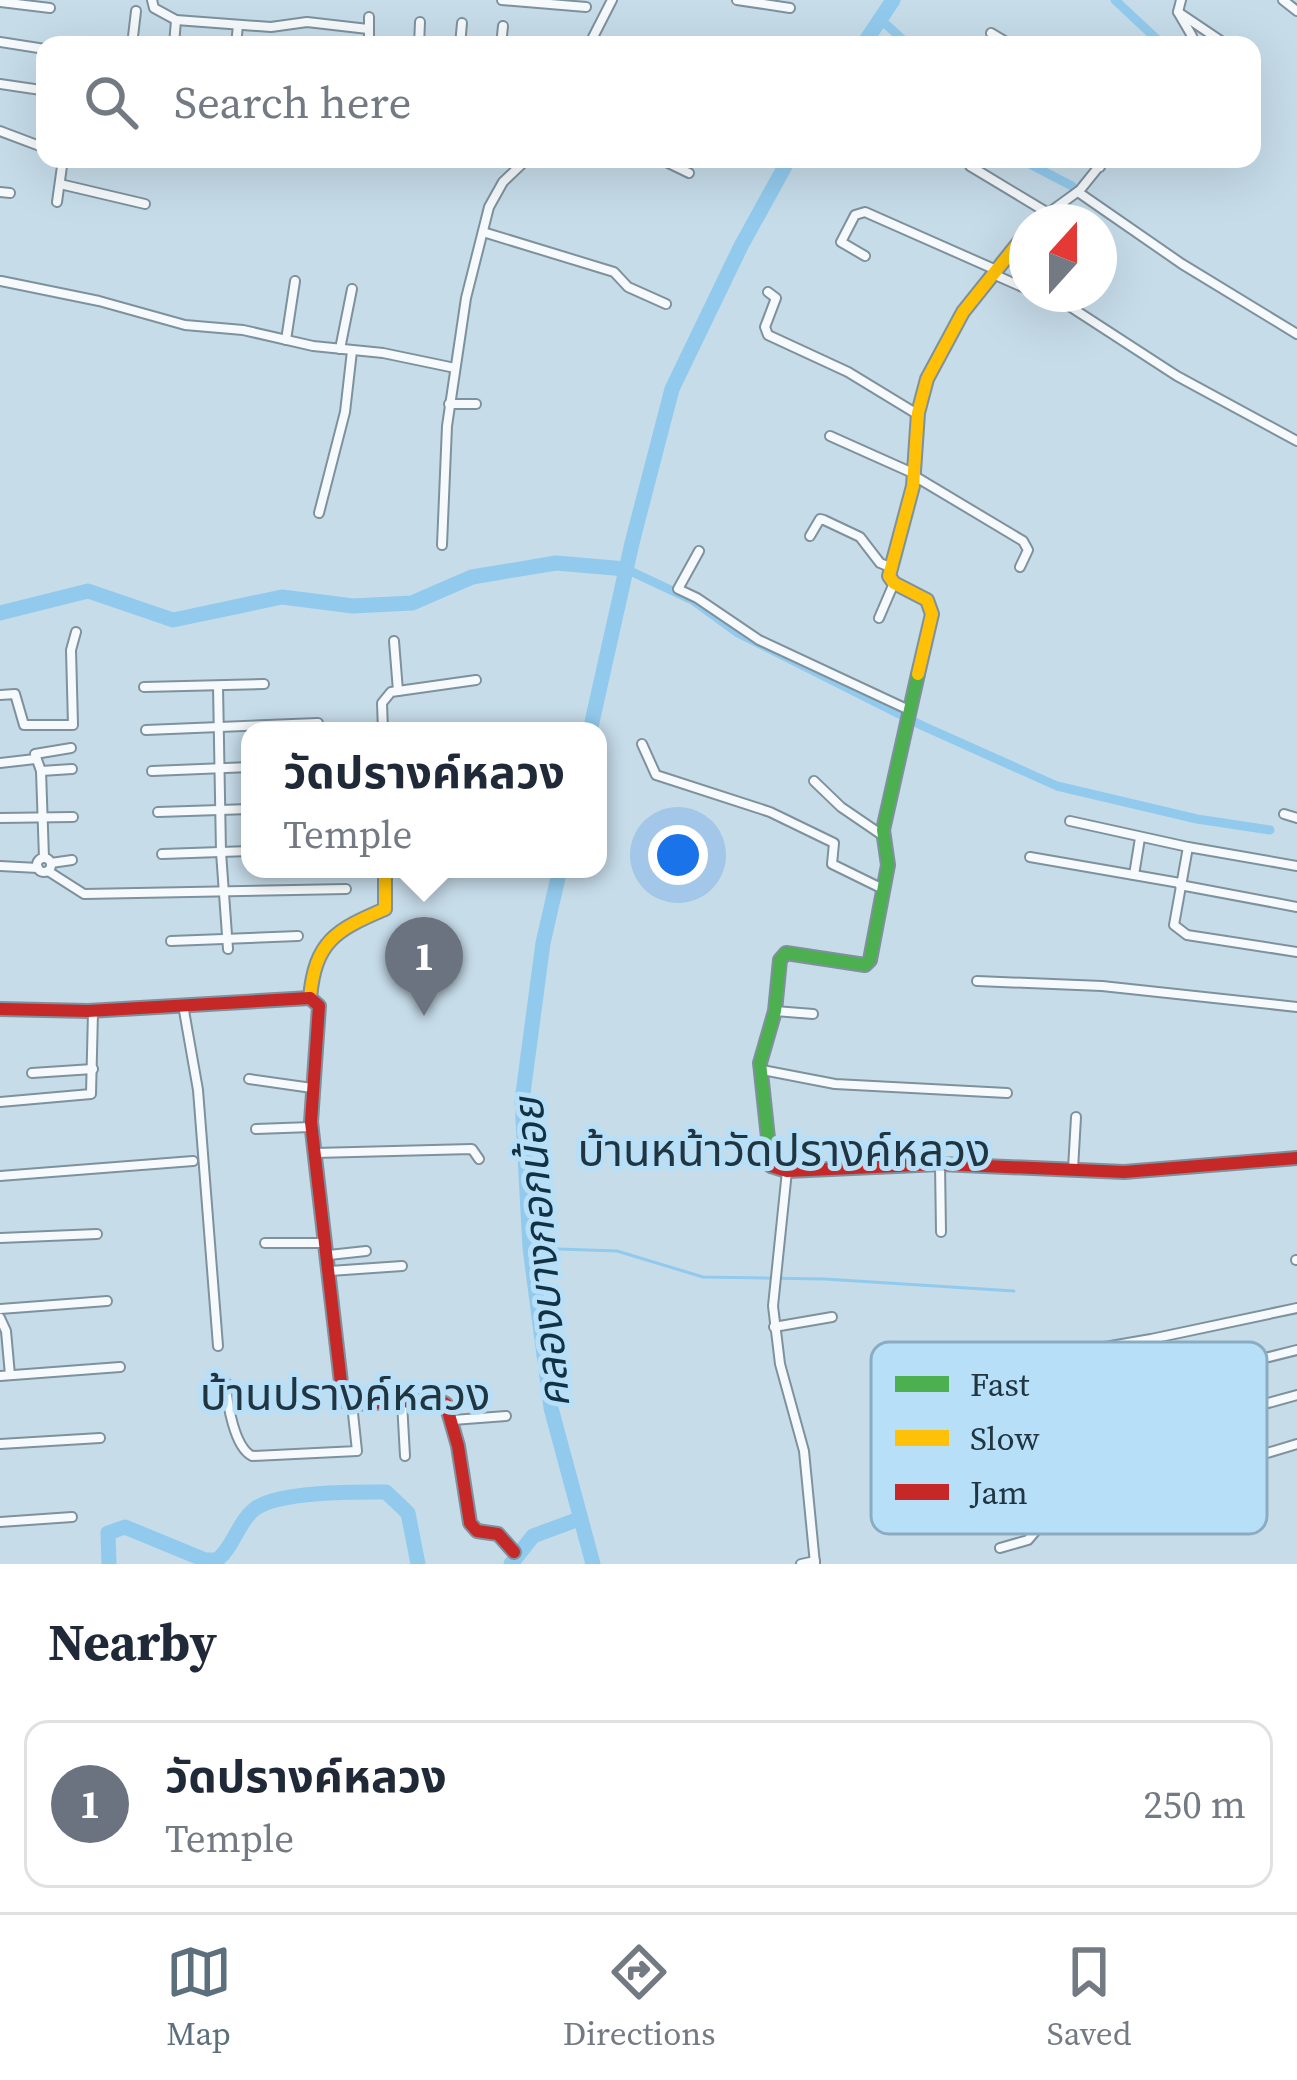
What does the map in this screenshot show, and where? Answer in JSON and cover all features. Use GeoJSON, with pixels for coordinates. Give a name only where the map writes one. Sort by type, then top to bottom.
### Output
{"type":"FeatureCollection","features":[{"type":"Feature","properties":{"kind":"street"},"geometry":{"type":"LineString","coordinates":[[152,0],[154,8],[176,20],[271,27],[307,22],[368,29]]}},
{"type":"Feature","properties":{"kind":"street"},"geometry":{"type":"LineString","coordinates":[[502,0],[586,7]]}},
{"type":"Feature","properties":{"kind":"street"},"geometry":{"type":"LineString","coordinates":[[594,36],[612,0]]}},
{"type":"Feature","properties":{"kind":"street"},"geometry":{"type":"LineString","coordinates":[[736,0],[790,8]]}},
{"type":"Feature","properties":{"kind":"street"},"geometry":{"type":"LineString","coordinates":[[1283,0],[1297,11]]}},
{"type":"Feature","properties":{"kind":"street"},"geometry":{"type":"LineString","coordinates":[[0,2],[50,8]]}},
{"type":"Feature","properties":{"kind":"street"},"geometry":{"type":"LineString","coordinates":[[1177,4],[1192,36]]}},
{"type":"Feature","properties":{"kind":"street"},"geometry":{"type":"LineString","coordinates":[[1177,4],[1216,36]]}},
{"type":"Feature","properties":{"kind":"street"},"geometry":{"type":"LineString","coordinates":[[133,36],[136,11]]}},
{"type":"Feature","properties":{"kind":"street"},"geometry":{"type":"LineString","coordinates":[[368,36],[369,17]]}},
{"type":"Feature","properties":{"kind":"street"},"geometry":{"type":"LineString","coordinates":[[175,36],[176,20]]}},
{"type":"Feature","properties":{"kind":"street"},"geometry":{"type":"LineString","coordinates":[[419,36],[420,22]]}},
{"type":"Feature","properties":{"kind":"street"},"geometry":{"type":"LineString","coordinates":[[461,36],[463,23]]}},
{"type":"Feature","properties":{"kind":"street"},"geometry":{"type":"LineString","coordinates":[[237,36],[238,25]]}},
{"type":"Feature","properties":{"kind":"street"},"geometry":{"type":"LineString","coordinates":[[502,36],[503,26]]}},
{"type":"Feature","properties":{"kind":"street"},"geometry":{"type":"LineString","coordinates":[[991,33],[996,36]]}},
{"type":"Feature","properties":{"kind":"street"},"geometry":{"type":"LineString","coordinates":[[0,42],[36,48]]}},
{"type":"Feature","properties":{"kind":"street"},"geometry":{"type":"LineString","coordinates":[[0,84],[36,89]]}},
{"type":"Feature","properties":{"kind":"street"},"geometry":{"type":"LineString","coordinates":[[0,131],[36,144]]}},
{"type":"Feature","properties":{"kind":"street"},"geometry":{"type":"LineString","coordinates":[[57,202],[63,168]]}},
{"type":"Feature","properties":{"kind":"street"},"geometry":{"type":"LineString","coordinates":[[442,544],[449,404],[466,298],[490,207],[517,168]]}},
{"type":"Feature","properties":{"kind":"street"},"geometry":{"type":"LineString","coordinates":[[679,168],[689,173]]}},
{"type":"Feature","properties":{"kind":"street"},"geometry":{"type":"LineString","coordinates":[[973,168],[1033,204]]}},
{"type":"Feature","properties":{"kind":"street"},"geometry":{"type":"LineString","coordinates":[[1061,204],[1098,168]]}},
{"type":"Feature","properties":{"kind":"street"},"geometry":{"type":"LineString","coordinates":[[60,184],[145,204]]}},
{"type":"Feature","properties":{"kind":"street"},"geometry":{"type":"LineString","coordinates":[[1079,191],[1182,264],[1297,334]]}},
{"type":"Feature","properties":{"kind":"street"},"geometry":{"type":"LineString","coordinates":[[865,256],[841,242],[855,215],[865,212],[1009,280]]}},
{"type":"Feature","properties":{"kind":"street"},"geometry":{"type":"LineString","coordinates":[[483,232],[614,272],[628,287],[665,304]]}},
{"type":"Feature","properties":{"kind":"street"},"geometry":{"type":"LineString","coordinates":[[879,618],[894,583],[891,560],[915,475],[919,414],[932,366],[959,318],[1009,254]]}},
{"type":"Feature","properties":{"kind":"street"},"geometry":{"type":"LineString","coordinates":[[286,340],[295,280]]}},
{"type":"Feature","properties":{"kind":"street"},"geometry":{"type":"LineString","coordinates":[[1,281],[185,325],[243,330],[455,368]]}},
{"type":"Feature","properties":{"kind":"street"},"geometry":{"type":"LineString","coordinates":[[340,350],[352,289]]}},
{"type":"Feature","properties":{"kind":"street"},"geometry":{"type":"LineString","coordinates":[[768,292],[776,298],[765,327],[768,335],[848,372],[919,414]]}},
{"type":"Feature","properties":{"kind":"street"},"geometry":{"type":"LineString","coordinates":[[1078,312],[1177,376],[1297,441]]}},
{"type":"Feature","properties":{"kind":"street"},"geometry":{"type":"LineString","coordinates":[[319,513],[345,412],[352,351]]}},
{"type":"Feature","properties":{"kind":"street"},"geometry":{"type":"LineString","coordinates":[[449,404],[476,404]]}},
{"type":"Feature","properties":{"kind":"street"},"geometry":{"type":"LineString","coordinates":[[830,436],[915,475],[1023,541],[1028,550],[1020,567]]}},
{"type":"Feature","properties":{"kind":"street"},"geometry":{"type":"LineString","coordinates":[[809,536],[820,519],[824,520],[860,537],[880,563],[891,560]]}},
{"type":"Feature","properties":{"kind":"street"},"geometry":{"type":"LineString","coordinates":[[699,551],[678,590],[698,598],[759,640],[908,716]]}},
{"type":"Feature","properties":{"kind":"street"},"geometry":{"type":"LineString","coordinates":[[894,583],[927,600],[932,609],[883,836],[888,865],[868,963],[787,952],[779,960],[763,1076],[770,1166],[787,1172],[940,1164],[1124,1172],[1297,1158]]}},
{"type":"Feature","properties":{"kind":"street"},"geometry":{"type":"LineString","coordinates":[[0,695],[14,694],[24,725],[73,725],[71,650],[76,632]]}},
{"type":"Feature","properties":{"kind":"street"},"geometry":{"type":"LineString","coordinates":[[394,641],[398,691]]}},
{"type":"Feature","properties":{"kind":"street"},"geometry":{"type":"LineString","coordinates":[[383,722],[384,698],[398,691],[476,680]]}},
{"type":"Feature","properties":{"kind":"street"},"geometry":{"type":"LineString","coordinates":[[144,687],[263,684]]}},
{"type":"Feature","properties":{"kind":"street"},"geometry":{"type":"LineString","coordinates":[[218,686],[220,852],[227,944]]}},
{"type":"Feature","properties":{"kind":"street"},"geometry":{"type":"LineString","coordinates":[[146,730],[241,726]]}},
{"type":"Feature","properties":{"kind":"street"},"geometry":{"type":"LineString","coordinates":[[642,744],[656,775],[790,820],[835,843],[832,864],[883,889]]}},
{"type":"Feature","properties":{"kind":"street"},"geometry":{"type":"LineString","coordinates":[[71,748],[38,752],[35,759],[48,864],[84,894],[346,889]]}},
{"type":"Feature","properties":{"kind":"street"},"geometry":{"type":"LineString","coordinates":[[0,763],[35,759]]}},
{"type":"Feature","properties":{"kind":"street"},"geometry":{"type":"LineString","coordinates":[[152,770],[241,767]]}},
{"type":"Feature","properties":{"kind":"street"},"geometry":{"type":"LineString","coordinates":[[40,771],[72,769]]}},
{"type":"Feature","properties":{"kind":"street"},"geometry":{"type":"LineString","coordinates":[[814,782],[883,836]]}},
{"type":"Feature","properties":{"kind":"street"},"geometry":{"type":"LineString","coordinates":[[158,812],[241,809]]}},
{"type":"Feature","properties":{"kind":"street"},"geometry":{"type":"LineString","coordinates":[[1284,814],[1297,818]]}},
{"type":"Feature","properties":{"kind":"street"},"geometry":{"type":"LineString","coordinates":[[0,818],[73,817]]}},
{"type":"Feature","properties":{"kind":"street"},"geometry":{"type":"LineString","coordinates":[[1070,821],[1297,866]]}},
{"type":"Feature","properties":{"kind":"street"},"geometry":{"type":"LineString","coordinates":[[1134,874],[1140,838]]}},
{"type":"Feature","properties":{"kind":"street"},"geometry":{"type":"LineString","coordinates":[[1188,847],[1174,925],[1178,931],[1297,952]]}},
{"type":"Feature","properties":{"kind":"street"},"geometry":{"type":"LineString","coordinates":[[162,854],[241,851]]}},
{"type":"Feature","properties":{"kind":"street"},"geometry":{"type":"LineString","coordinates":[[1030,857],[1297,907]]}},
{"type":"Feature","properties":{"kind":"street"},"geometry":{"type":"LineString","coordinates":[[0,866],[38,868],[72,860]]}},
{"type":"Feature","properties":{"kind":"street"},"geometry":{"type":"LineString","coordinates":[[310,998],[315,954],[326,939],[385,909],[385,878]]}},
{"type":"Feature","properties":{"kind":"street"},"geometry":{"type":"LineString","coordinates":[[171,941],[227,944],[298,936]]}},
{"type":"Feature","properties":{"kind":"street"},"geometry":{"type":"LineString","coordinates":[[976,981],[1102,986],[1297,1007]]}},
{"type":"Feature","properties":{"kind":"street"},"geometry":{"type":"LineString","coordinates":[[0,1009],[93,1010],[310,998],[319,1006],[311,1127],[343,1400],[352,1404],[440,1400],[453,1420],[470,1523],[477,1531],[498,1534],[514,1552]]}},
{"type":"Feature","properties":{"kind":"street"},"geometry":{"type":"LineString","coordinates":[[182,1004],[198,1090],[218,1346]]}},
{"type":"Feature","properties":{"kind":"street"},"geometry":{"type":"LineString","coordinates":[[0,1102],[88,1096],[93,1089],[93,1010]]}},
{"type":"Feature","properties":{"kind":"street"},"geometry":{"type":"LineString","coordinates":[[775,1011],[813,1014]]}},
{"type":"Feature","properties":{"kind":"street"},"geometry":{"type":"LineString","coordinates":[[32,1073],[93,1069]]}},
{"type":"Feature","properties":{"kind":"street"},"geometry":{"type":"LineString","coordinates":[[763,1076],[1007,1094]]}},
{"type":"Feature","properties":{"kind":"street"},"geometry":{"type":"LineString","coordinates":[[249,1079],[312,1088]]}},
{"type":"Feature","properties":{"kind":"street"},"geometry":{"type":"LineString","coordinates":[[1073,1169],[1076,1117]]}},
{"type":"Feature","properties":{"kind":"street"},"geometry":{"type":"LineString","coordinates":[[256,1129],[311,1127]]}},
{"type":"Feature","properties":{"kind":"street"},"geometry":{"type":"LineString","coordinates":[[314,1153],[472,1149],[478,1159]]}},
{"type":"Feature","properties":{"kind":"street"},"geometry":{"type":"LineString","coordinates":[[0,1176],[193,1161]]}},
{"type":"Feature","properties":{"kind":"street"},"geometry":{"type":"LineString","coordinates":[[940,1164],[940,1232]]}},
{"type":"Feature","properties":{"kind":"street"},"geometry":{"type":"LineString","coordinates":[[787,1172],[772,1281],[780,1364],[801,1436],[815,1562],[801,1564]]}},
{"type":"Feature","properties":{"kind":"street"},"geometry":{"type":"LineString","coordinates":[[0,1238],[97,1234]]}},
{"type":"Feature","properties":{"kind":"street"},"geometry":{"type":"LineString","coordinates":[[265,1243],[366,1251]]}},
{"type":"Feature","properties":{"kind":"street"},"geometry":{"type":"LineString","coordinates":[[330,1271],[402,1266]]}},
{"type":"Feature","properties":{"kind":"street"},"geometry":{"type":"LineString","coordinates":[[0,1309],[107,1301]]}},
{"type":"Feature","properties":{"kind":"street"},"geometry":{"type":"LineString","coordinates":[[1134,1342],[1297,1308]]}},
{"type":"Feature","properties":{"kind":"street"},"geometry":{"type":"LineString","coordinates":[[774,1327],[832,1317]]}},
{"type":"Feature","properties":{"kind":"street"},"geometry":{"type":"LineString","coordinates":[[0,1318],[6,1331],[5,1375],[120,1367]]}},
{"type":"Feature","properties":{"kind":"street"},"geometry":{"type":"LineString","coordinates":[[1267,1357],[1297,1350]]}},
{"type":"Feature","properties":{"kind":"street"},"geometry":{"type":"LineString","coordinates":[[226,1382],[239,1444],[251,1456],[357,1451],[352,1404]]}},
{"type":"Feature","properties":{"kind":"street"},"geometry":{"type":"LineString","coordinates":[[1267,1403],[1297,1395]]}},
{"type":"Feature","properties":{"kind":"street"},"geometry":{"type":"LineString","coordinates":[[402,1402],[405,1456]]}},
{"type":"Feature","properties":{"kind":"street"},"geometry":{"type":"LineString","coordinates":[[453,1420],[506,1416]]}},
{"type":"Feature","properties":{"kind":"street"},"geometry":{"type":"LineString","coordinates":[[0,1444],[100,1438]]}},
{"type":"Feature","properties":{"kind":"street"},"geometry":{"type":"LineString","coordinates":[[1267,1453],[1297,1444]]}},
{"type":"Feature","properties":{"kind":"street"},"geometry":{"type":"LineString","coordinates":[[0,1522],[73,1517]]}},
{"type":"Feature","properties":{"kind":"street"},"geometry":{"type":"LineString","coordinates":[[1000,1548],[1033,1534]]}},
{"type":"Feature","properties":{"kind":"waterway","name":"คลองบางกอกน้อย"},"geometry":{"type":"LineString","coordinates":[[869,36],[893,0]]}},
{"type":"Feature","properties":{"kind":"waterway"},"geometry":{"type":"LineString","coordinates":[[1115,0],[1153,36]]}},
{"type":"Feature","properties":{"kind":"waterway"},"geometry":{"type":"LineString","coordinates":[[880,19],[899,36]]}},
{"type":"Feature","properties":{"kind":"waterway","name":"คลองบางกอกน้อย"},"geometry":{"type":"LineString","coordinates":[[592,722],[672,389],[784,168]]}},
{"type":"Feature","properties":{"kind":"waterway"},"geometry":{"type":"LineString","coordinates":[[1037,168],[1072,186]]}},
{"type":"Feature","properties":{"kind":"waterway"},"geometry":{"type":"LineString","coordinates":[[0,613],[88,591],[173,620],[282,597],[353,606],[412,603],[472,577],[556,563],[626,569]]}},
{"type":"Feature","properties":{"kind":"waterway"},"geometry":{"type":"LineString","coordinates":[[626,569],[694,601],[738,633],[923,726],[1057,786],[1197,819],[1270,830]]}},
{"type":"Feature","properties":{"kind":"waterway","name":"คลองบางกอกน้อย"},"geometry":{"type":"LineString","coordinates":[[558,878],[543,943],[522,1101],[530,1248],[551,1408],[593,1564]]}},
{"type":"Feature","properties":{"kind":"waterway"},"geometry":{"type":"LineString","coordinates":[[530,1248],[617,1251],[703,1277],[1014,1291]]}},
{"type":"Feature","properties":{"kind":"waterway"},"geometry":{"type":"LineString","coordinates":[[109,1564],[108,1533],[125,1527],[205,1560],[217,1560],[250,1513],[267,1502],[300,1495],[373,1492],[386,1492],[408,1513],[418,1564]]}},
{"type":"Feature","properties":{"kind":"waterway"},"geometry":{"type":"LineString","coordinates":[[511,1564],[533,1536],[579,1519]]}},
{"type":"Feature","properties":{"kind":"traffic: fast"},"geometry":{"type":"LineString","coordinates":[[771,1166],[760,1063],[775,1011],[780,960],[786,953],[865,965],[870,960],[888,865],[883,830],[918,674]]}},
{"type":"Feature","properties":{"kind":"traffic: slow"},"geometry":{"type":"LineString","coordinates":[[918,674],[932,614],[927,600],[889,576],[913,486],[918,413],[927,379],[963,312],[1009,254]]}},
{"type":"Feature","properties":{"kind":"traffic: slow"},"geometry":{"type":"LineString","coordinates":[[310,998],[317,963],[331,940],[385,909],[385,878]]}},
{"type":"Feature","properties":{"kind":"traffic: jam"},"geometry":{"type":"LineString","coordinates":[[310,998],[319,1006],[311,1122],[343,1400],[349,1404],[439,1400],[446,1404],[470,1523],[477,1531],[498,1534],[514,1552]]}},
{"type":"Feature","properties":{"kind":"traffic: jam"},"geometry":{"type":"LineString","coordinates":[[0,1009],[88,1011],[310,998]]}},
{"type":"Feature","properties":{"kind":"traffic: jam"},"geometry":{"type":"LineString","coordinates":[[771,1166],[787,1171],[940,1164],[1124,1172],[1297,1158]]}},
{"type":"Feature","properties":{"kind":"place","name":"วัดปรางค์หลวง"},"geometry":{"type":"Point","coordinates":[424,1016]}},
{"type":"Feature","properties":{"kind":"district","name":"บ้านหน้าวัดปรางค์หลวง"},"geometry":{"type":"Point","coordinates":[784,1150]}},
{"type":"Feature","properties":{"kind":"district","name":"บ้านปรางค์หลวง"},"geometry":{"type":"Point","coordinates":[345,1394]}}]}
